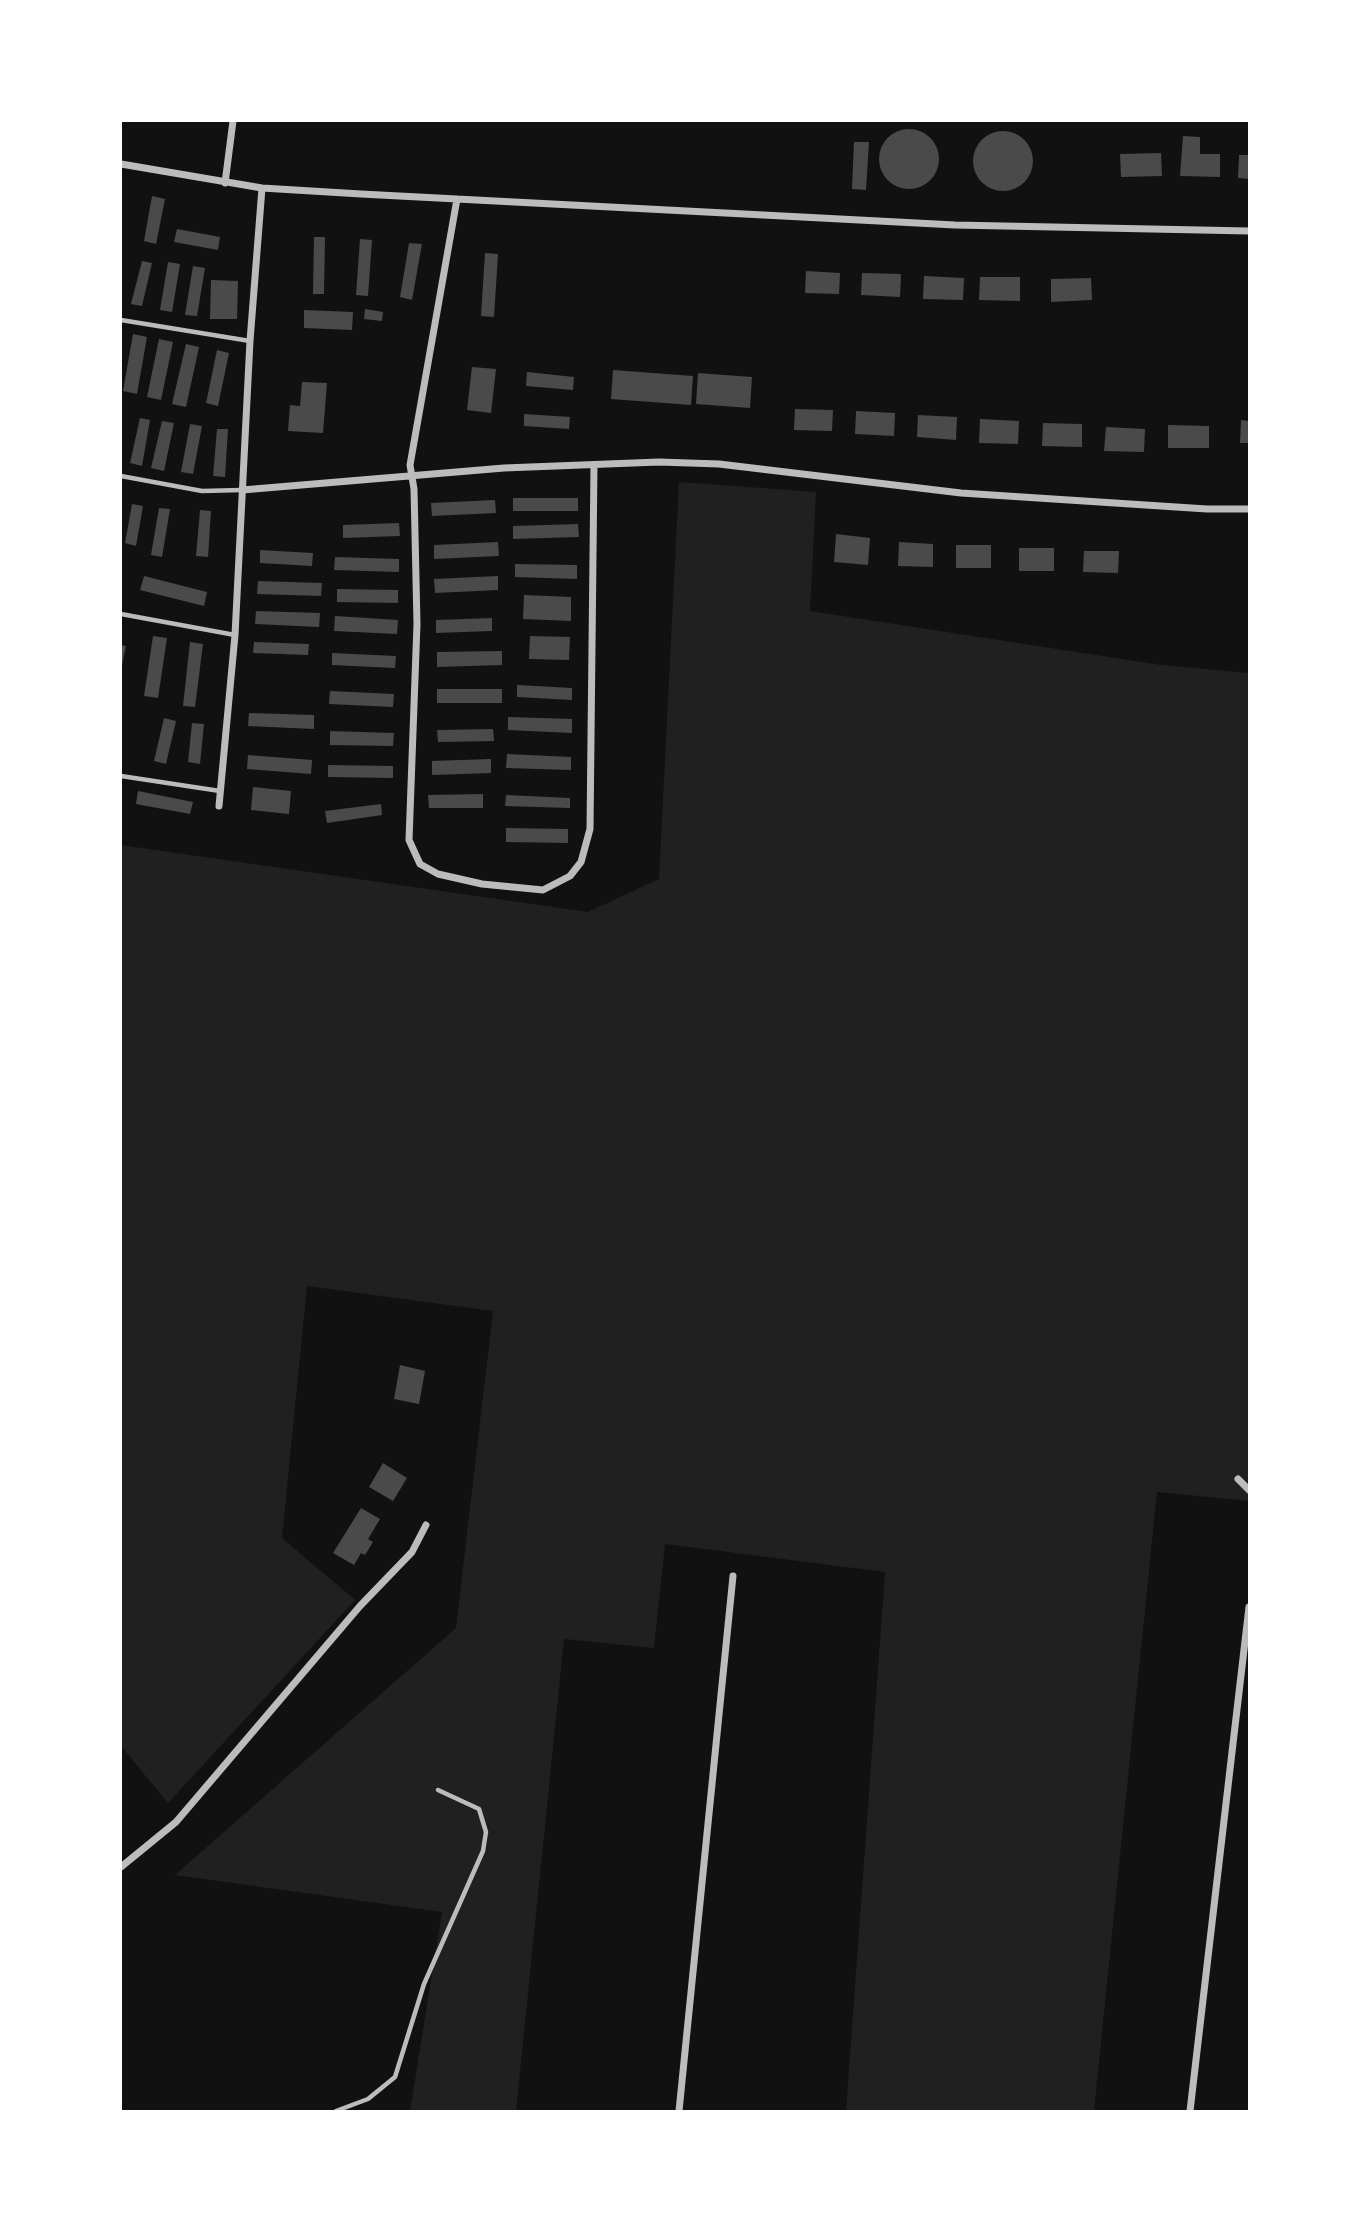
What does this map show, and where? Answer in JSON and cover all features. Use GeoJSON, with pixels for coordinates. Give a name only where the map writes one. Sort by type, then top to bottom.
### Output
{"type":"FeatureCollection","features":[{"type":"Feature","properties":{"kind":"street"},"geometry":{"type":"LineString","coordinates":[[225,183],[233,121]]}},
{"type":"Feature","properties":{"kind":"street"},"geometry":{"type":"LineString","coordinates":[[121,164],[262,188],[955,225],[1249,231]]}},
{"type":"Feature","properties":{"kind":"street"},"geometry":{"type":"LineString","coordinates":[[219,806],[235,635],[250,341],[262,188]]}},
{"type":"Feature","properties":{"kind":"street"},"geometry":{"type":"LineString","coordinates":[[457,199],[410,455],[416,624],[409,824],[411,847],[420,864],[438,874],[482,884],[543,890],[558,884],[581,862],[590,829],[594,465]]}},
{"type":"Feature","properties":{"kind":"street"},"geometry":{"type":"LineString","coordinates":[[242,490],[411,474],[659,462],[719,464],[961,492],[1206,509],[1249,509]]}},
{"type":"Feature","properties":{"kind":"street"},"geometry":{"type":"LineString","coordinates":[[1238,1479],[1249,1490]]}},
{"type":"Feature","properties":{"kind":"street"},"geometry":{"type":"LineString","coordinates":[[121,1867],[176,1822],[360,1606],[412,1552],[426,1525]]}},
{"type":"Feature","properties":{"kind":"street"},"geometry":{"type":"LineString","coordinates":[[679,2111],[733,1576]]}},
{"type":"Feature","properties":{"kind":"street"},"geometry":{"type":"LineString","coordinates":[[1191,2111],[1249,1606]]}},
{"type":"Feature","properties":{"kind":"lane"},"geometry":{"type":"LineString","coordinates":[[121,320],[250,341]]}},
{"type":"Feature","properties":{"kind":"lane"},"geometry":{"type":"LineString","coordinates":[[121,477],[202,491],[242,490]]}},
{"type":"Feature","properties":{"kind":"lane"},"geometry":{"type":"LineString","coordinates":[[121,614],[235,635]]}},
{"type":"Feature","properties":{"kind":"lane"},"geometry":{"type":"LineString","coordinates":[[121,776],[221,791]]}},
{"type":"Feature","properties":{"kind":"lane"},"geometry":{"type":"LineString","coordinates":[[336,2111],[368,2099],[395,2077],[424,1984],[482,1851],[486,1832],[479,1809],[438,1790]]}},
{"type":"Feature","properties":{"kind":"shaded area"},"geometry":{"type":"Polygon","coordinates":[[[679,482],[816,492],[810,611],[1161,665],[1249,673],[1249,1501],[1157,1492],[1094,2111],[846,2111],[885,1572],[665,1544],[654,1648],[564,1639],[516,2111],[410,2111],[442,1912],[175,1875],[456,1628],[493,1311],[307,1286],[282,1538],[355,1600],[168,1803],[121,1746],[121,845],[588,912],[659,879],[679,482]]]}},
{"type":"Feature","properties":{"kind":"building"},"geometry":{"type":"Polygon","coordinates":[[[903,129],[915,129],[931,137],[937,147],[937,171],[931,181],[915,189],[903,189],[887,181],[879,165],[879,153],[887,137],[903,129]]]}},
{"type":"Feature","properties":{"kind":"building"},"geometry":{"type":"Polygon","coordinates":[[[997,131],[1009,131],[1028,144],[1033,161],[1031,173],[1020,186],[1009,191],[997,191],[978,178],[973,167],[973,155],[986,136],[997,131]]]}},
{"type":"Feature","properties":{"kind":"building"},"geometry":{"type":"Polygon","coordinates":[[[1183,136],[1200,137],[1200,154],[1220,154],[1220,177],[1180,176],[1183,136]]]}},
{"type":"Feature","properties":{"kind":"building"},"geometry":{"type":"Polygon","coordinates":[[[854,142],[869,142],[866,190],[852,189],[854,142]]]}},
{"type":"Feature","properties":{"kind":"building"},"geometry":{"type":"Polygon","coordinates":[[[1161,153],[1162,176],[1121,177],[1120,154],[1161,153]]]}},
{"type":"Feature","properties":{"kind":"building"},"geometry":{"type":"Polygon","coordinates":[[[1239,155],[1249,155],[1249,179],[1238,178],[1239,155]]]}},
{"type":"Feature","properties":{"kind":"building"},"geometry":{"type":"Polygon","coordinates":[[[152,196],[165,199],[156,244],[144,241],[152,196]]]}},
{"type":"Feature","properties":{"kind":"building"},"geometry":{"type":"Polygon","coordinates":[[[177,229],[220,237],[218,250],[174,242],[177,229]]]}},
{"type":"Feature","properties":{"kind":"building"},"geometry":{"type":"Polygon","coordinates":[[[314,237],[325,237],[324,294],[313,294],[314,237]]]}},
{"type":"Feature","properties":{"kind":"building"},"geometry":{"type":"Polygon","coordinates":[[[360,239],[372,240],[368,296],[356,295],[360,239]]]}},
{"type":"Feature","properties":{"kind":"building"},"geometry":{"type":"Polygon","coordinates":[[[409,243],[422,244],[412,300],[400,297],[409,243]]]}},
{"type":"Feature","properties":{"kind":"building"},"geometry":{"type":"Polygon","coordinates":[[[485,253],[498,254],[494,317],[481,316],[485,253]]]}},
{"type":"Feature","properties":{"kind":"building"},"geometry":{"type":"Polygon","coordinates":[[[142,261],[152,263],[142,306],[131,304],[142,261]]]}},
{"type":"Feature","properties":{"kind":"building"},"geometry":{"type":"Polygon","coordinates":[[[168,262],[180,264],[172,312],[160,310],[168,262]]]}},
{"type":"Feature","properties":{"kind":"building"},"geometry":{"type":"Polygon","coordinates":[[[193,266],[205,268],[197,316],[185,315],[193,266]]]}},
{"type":"Feature","properties":{"kind":"building"},"geometry":{"type":"Polygon","coordinates":[[[806,271],[840,273],[839,294],[805,293],[806,271]]]}},
{"type":"Feature","properties":{"kind":"building"},"geometry":{"type":"Polygon","coordinates":[[[862,273],[901,274],[900,297],[861,295],[862,273]]]}},
{"type":"Feature","properties":{"kind":"building"},"geometry":{"type":"Polygon","coordinates":[[[924,276],[964,278],[963,300],[923,299],[924,276]]]}},
{"type":"Feature","properties":{"kind":"building"},"geometry":{"type":"Polygon","coordinates":[[[980,277],[1020,277],[1020,301],[979,300],[980,277]]]}},
{"type":"Feature","properties":{"kind":"building"},"geometry":{"type":"Polygon","coordinates":[[[1091,278],[1092,300],[1051,302],[1051,279],[1091,278]]]}},
{"type":"Feature","properties":{"kind":"building"},"geometry":{"type":"Polygon","coordinates":[[[211,280],[238,281],[237,319],[210,319],[211,280]]]}},
{"type":"Feature","properties":{"kind":"building"},"geometry":{"type":"Polygon","coordinates":[[[365,309],[383,312],[382,321],[364,319],[365,309]]]}},
{"type":"Feature","properties":{"kind":"building"},"geometry":{"type":"Polygon","coordinates":[[[304,310],[353,312],[352,330],[304,328],[304,310]]]}},
{"type":"Feature","properties":{"kind":"building"},"geometry":{"type":"Polygon","coordinates":[[[133,334],[147,337],[137,394],[123,391],[133,334]]]}},
{"type":"Feature","properties":{"kind":"building"},"geometry":{"type":"Polygon","coordinates":[[[159,339],[173,342],[161,400],[147,397],[159,339]]]}},
{"type":"Feature","properties":{"kind":"building"},"geometry":{"type":"Polygon","coordinates":[[[186,344],[199,347],[186,407],[172,404],[186,344]]]}},
{"type":"Feature","properties":{"kind":"building"},"geometry":{"type":"Polygon","coordinates":[[[217,350],[229,353],[218,406],[206,403],[217,350]]]}},
{"type":"Feature","properties":{"kind":"building"},"geometry":{"type":"Polygon","coordinates":[[[472,367],[496,369],[491,413],[467,410],[472,367]]]}},
{"type":"Feature","properties":{"kind":"building"},"geometry":{"type":"Polygon","coordinates":[[[613,370],[693,376],[691,405],[611,399],[613,370]]]}},
{"type":"Feature","properties":{"kind":"building"},"geometry":{"type":"Polygon","coordinates":[[[527,372],[574,377],[573,390],[526,386],[527,372]]]}},
{"type":"Feature","properties":{"kind":"building"},"geometry":{"type":"Polygon","coordinates":[[[698,373],[752,377],[750,408],[696,404],[698,373]]]}},
{"type":"Feature","properties":{"kind":"building"},"geometry":{"type":"Polygon","coordinates":[[[302,382],[327,383],[323,433],[288,431],[290,405],[300,406],[302,382]]]}},
{"type":"Feature","properties":{"kind":"building"},"geometry":{"type":"Polygon","coordinates":[[[795,409],[833,410],[832,431],[794,430],[795,409]]]}},
{"type":"Feature","properties":{"kind":"building"},"geometry":{"type":"Polygon","coordinates":[[[856,411],[895,413],[894,436],[855,434],[856,411]]]}},
{"type":"Feature","properties":{"kind":"building"},"geometry":{"type":"Polygon","coordinates":[[[524,414],[570,417],[569,429],[524,426],[524,414]]]}},
{"type":"Feature","properties":{"kind":"building"},"geometry":{"type":"Polygon","coordinates":[[[918,415],[957,417],[956,440],[917,437],[918,415]]]}},
{"type":"Feature","properties":{"kind":"building"},"geometry":{"type":"Polygon","coordinates":[[[140,418],[150,420],[142,466],[130,463],[140,418]]]}},
{"type":"Feature","properties":{"kind":"building"},"geometry":{"type":"Polygon","coordinates":[[[980,419],[1019,421],[1018,444],[979,443],[980,419]]]}},
{"type":"Feature","properties":{"kind":"building"},"geometry":{"type":"Polygon","coordinates":[[[1241,420],[1249,421],[1249,443],[1240,443],[1241,420]]]}},
{"type":"Feature","properties":{"kind":"building"},"geometry":{"type":"Polygon","coordinates":[[[162,421],[174,423],[164,471],[151,468],[162,421]]]}},
{"type":"Feature","properties":{"kind":"building"},"geometry":{"type":"Polygon","coordinates":[[[1043,423],[1082,424],[1082,447],[1042,446],[1043,423]]]}},
{"type":"Feature","properties":{"kind":"building"},"geometry":{"type":"Polygon","coordinates":[[[190,424],[202,426],[193,474],[181,472],[190,424]]]}},
{"type":"Feature","properties":{"kind":"building"},"geometry":{"type":"Polygon","coordinates":[[[1168,425],[1209,426],[1209,448],[1168,448],[1168,425]]]}},
{"type":"Feature","properties":{"kind":"building"},"geometry":{"type":"Polygon","coordinates":[[[1106,427],[1145,429],[1144,452],[1104,451],[1106,427]]]}},
{"type":"Feature","properties":{"kind":"building"},"geometry":{"type":"Polygon","coordinates":[[[217,429],[228,429],[225,477],[213,476],[217,429]]]}},
{"type":"Feature","properties":{"kind":"building"},"geometry":{"type":"Polygon","coordinates":[[[513,498],[578,498],[578,511],[513,511],[513,498]]]}},
{"type":"Feature","properties":{"kind":"building"},"geometry":{"type":"Polygon","coordinates":[[[495,500],[496,513],[432,516],[431,503],[495,500]]]}},
{"type":"Feature","properties":{"kind":"building"},"geometry":{"type":"Polygon","coordinates":[[[132,504],[143,506],[136,546],[125,543],[132,504]]]}},
{"type":"Feature","properties":{"kind":"building"},"geometry":{"type":"Polygon","coordinates":[[[159,508],[170,509],[162,557],[151,555],[159,508]]]}},
{"type":"Feature","properties":{"kind":"building"},"geometry":{"type":"Polygon","coordinates":[[[200,510],[211,511],[208,557],[196,556],[200,510]]]}},
{"type":"Feature","properties":{"kind":"building"},"geometry":{"type":"Polygon","coordinates":[[[399,523],[400,536],[343,538],[343,525],[399,523]]]}},
{"type":"Feature","properties":{"kind":"building"},"geometry":{"type":"Polygon","coordinates":[[[578,524],[579,537],[513,539],[513,526],[578,524]]]}},
{"type":"Feature","properties":{"kind":"building"},"geometry":{"type":"Polygon","coordinates":[[[836,534],[870,538],[868,565],[834,562],[836,534]]]}},
{"type":"Feature","properties":{"kind":"building"},"geometry":{"type":"Polygon","coordinates":[[[498,542],[499,556],[434,559],[434,545],[498,542]]]}},
{"type":"Feature","properties":{"kind":"building"},"geometry":{"type":"Polygon","coordinates":[[[899,542],[933,544],[933,567],[898,566],[899,542]]]}},
{"type":"Feature","properties":{"kind":"building"},"geometry":{"type":"Polygon","coordinates":[[[956,545],[991,545],[991,568],[956,568],[956,545]]]}},
{"type":"Feature","properties":{"kind":"building"},"geometry":{"type":"Polygon","coordinates":[[[1019,548],[1054,548],[1054,571],[1019,571],[1019,548]]]}},
{"type":"Feature","properties":{"kind":"building"},"geometry":{"type":"Polygon","coordinates":[[[260,550],[313,553],[312,566],[260,563],[260,550]]]}},
{"type":"Feature","properties":{"kind":"building"},"geometry":{"type":"Polygon","coordinates":[[[1084,551],[1119,551],[1118,573],[1083,572],[1084,551]]]}},
{"type":"Feature","properties":{"kind":"building"},"geometry":{"type":"Polygon","coordinates":[[[335,557],[399,559],[399,572],[334,570],[335,557]]]}},
{"type":"Feature","properties":{"kind":"building"},"geometry":{"type":"Polygon","coordinates":[[[515,564],[577,565],[577,579],[515,577],[515,564]]]}},
{"type":"Feature","properties":{"kind":"building"},"geometry":{"type":"Polygon","coordinates":[[[144,576],[207,592],[204,606],[140,590],[144,576]]]}},
{"type":"Feature","properties":{"kind":"building"},"geometry":{"type":"Polygon","coordinates":[[[498,576],[498,590],[435,593],[434,579],[498,576]]]}},
{"type":"Feature","properties":{"kind":"building"},"geometry":{"type":"Polygon","coordinates":[[[258,581],[322,583],[321,596],[257,594],[258,581]]]}},
{"type":"Feature","properties":{"kind":"building"},"geometry":{"type":"Polygon","coordinates":[[[337,589],[398,590],[398,603],[337,602],[337,589]]]}},
{"type":"Feature","properties":{"kind":"building"},"geometry":{"type":"Polygon","coordinates":[[[524,595],[571,597],[571,621],[523,619],[524,595]]]}},
{"type":"Feature","properties":{"kind":"building"},"geometry":{"type":"Polygon","coordinates":[[[256,611],[320,613],[319,627],[255,624],[256,611]]]}},
{"type":"Feature","properties":{"kind":"building"},"geometry":{"type":"Polygon","coordinates":[[[335,616],[398,620],[397,634],[334,631],[335,616]]]}},
{"type":"Feature","properties":{"kind":"building"},"geometry":{"type":"Polygon","coordinates":[[[492,618],[492,631],[436,633],[436,620],[492,618]]]}},
{"type":"Feature","properties":{"kind":"building"},"geometry":{"type":"Polygon","coordinates":[[[153,636],[167,638],[158,698],[144,696],[153,636]]]}},
{"type":"Feature","properties":{"kind":"building"},"geometry":{"type":"Polygon","coordinates":[[[530,636],[570,637],[569,660],[529,659],[530,636]]]}},
{"type":"Feature","properties":{"kind":"building"},"geometry":{"type":"Polygon","coordinates":[[[190,642],[203,644],[195,707],[183,706],[190,642]]]}},
{"type":"Feature","properties":{"kind":"building"},"geometry":{"type":"Polygon","coordinates":[[[254,642],[309,644],[308,655],[253,653],[254,642]]]}},
{"type":"Feature","properties":{"kind":"building"},"geometry":{"type":"Polygon","coordinates":[[[121,645],[126,646],[122,665],[121,665],[121,645]]]}},
{"type":"Feature","properties":{"kind":"building"},"geometry":{"type":"Polygon","coordinates":[[[502,651],[502,665],[437,667],[437,652],[502,651]]]}},
{"type":"Feature","properties":{"kind":"building"},"geometry":{"type":"Polygon","coordinates":[[[332,653],[396,656],[395,668],[332,665],[332,653]]]}},
{"type":"Feature","properties":{"kind":"building"},"geometry":{"type":"Polygon","coordinates":[[[517,685],[572,688],[572,700],[517,697],[517,685]]]}},
{"type":"Feature","properties":{"kind":"building"},"geometry":{"type":"Polygon","coordinates":[[[437,689],[502,689],[502,703],[437,703],[437,689]]]}},
{"type":"Feature","properties":{"kind":"building"},"geometry":{"type":"Polygon","coordinates":[[[330,691],[394,694],[393,707],[329,704],[330,691]]]}},
{"type":"Feature","properties":{"kind":"building"},"geometry":{"type":"Polygon","coordinates":[[[249,713],[314,715],[314,729],[248,726],[249,713]]]}},
{"type":"Feature","properties":{"kind":"building"},"geometry":{"type":"Polygon","coordinates":[[[508,717],[572,719],[572,733],[508,730],[508,717]]]}},
{"type":"Feature","properties":{"kind":"building"},"geometry":{"type":"Polygon","coordinates":[[[164,718],[176,721],[166,764],[154,761],[164,718]]]}},
{"type":"Feature","properties":{"kind":"building"},"geometry":{"type":"Polygon","coordinates":[[[192,723],[204,724],[200,764],[188,762],[192,723]]]}},
{"type":"Feature","properties":{"kind":"building"},"geometry":{"type":"Polygon","coordinates":[[[493,729],[494,741],[438,742],[437,730],[493,729]]]}},
{"type":"Feature","properties":{"kind":"building"},"geometry":{"type":"Polygon","coordinates":[[[330,731],[394,733],[393,746],[330,745],[330,731]]]}},
{"type":"Feature","properties":{"kind":"building"},"geometry":{"type":"Polygon","coordinates":[[[507,754],[571,757],[571,770],[506,768],[507,754]]]}},
{"type":"Feature","properties":{"kind":"building"},"geometry":{"type":"Polygon","coordinates":[[[248,755],[312,760],[311,774],[247,769],[248,755]]]}},
{"type":"Feature","properties":{"kind":"building"},"geometry":{"type":"Polygon","coordinates":[[[491,759],[491,773],[432,775],[432,761],[491,759]]]}},
{"type":"Feature","properties":{"kind":"building"},"geometry":{"type":"Polygon","coordinates":[[[328,765],[393,766],[393,778],[328,777],[328,765]]]}},
{"type":"Feature","properties":{"kind":"building"},"geometry":{"type":"Polygon","coordinates":[[[253,787],[291,791],[289,814],[251,810],[253,787]]]}},
{"type":"Feature","properties":{"kind":"building"},"geometry":{"type":"Polygon","coordinates":[[[138,791],[193,802],[190,814],[136,804],[138,791]]]}},
{"type":"Feature","properties":{"kind":"building"},"geometry":{"type":"Polygon","coordinates":[[[483,794],[483,808],[429,808],[428,795],[483,794]]]}},
{"type":"Feature","properties":{"kind":"building"},"geometry":{"type":"Polygon","coordinates":[[[506,795],[570,798],[570,808],[505,806],[506,795]]]}},
{"type":"Feature","properties":{"kind":"building"},"geometry":{"type":"Polygon","coordinates":[[[381,804],[382,815],[327,823],[325,811],[381,804]]]}},
{"type":"Feature","properties":{"kind":"building"},"geometry":{"type":"Polygon","coordinates":[[[506,828],[568,829],[568,843],[506,842],[506,828]]]}},
{"type":"Feature","properties":{"kind":"building"},"geometry":{"type":"Polygon","coordinates":[[[400,1365],[425,1371],[419,1404],[394,1399],[400,1365]]]}},
{"type":"Feature","properties":{"kind":"building"},"geometry":{"type":"Polygon","coordinates":[[[383,1463],[407,1478],[393,1501],[369,1487],[383,1463]]]}},
{"type":"Feature","properties":{"kind":"building"},"geometry":{"type":"Polygon","coordinates":[[[361,1508],[380,1519],[368,1539],[373,1542],[365,1555],[361,1553],[354,1565],[333,1553],[361,1508]]]}}]}
